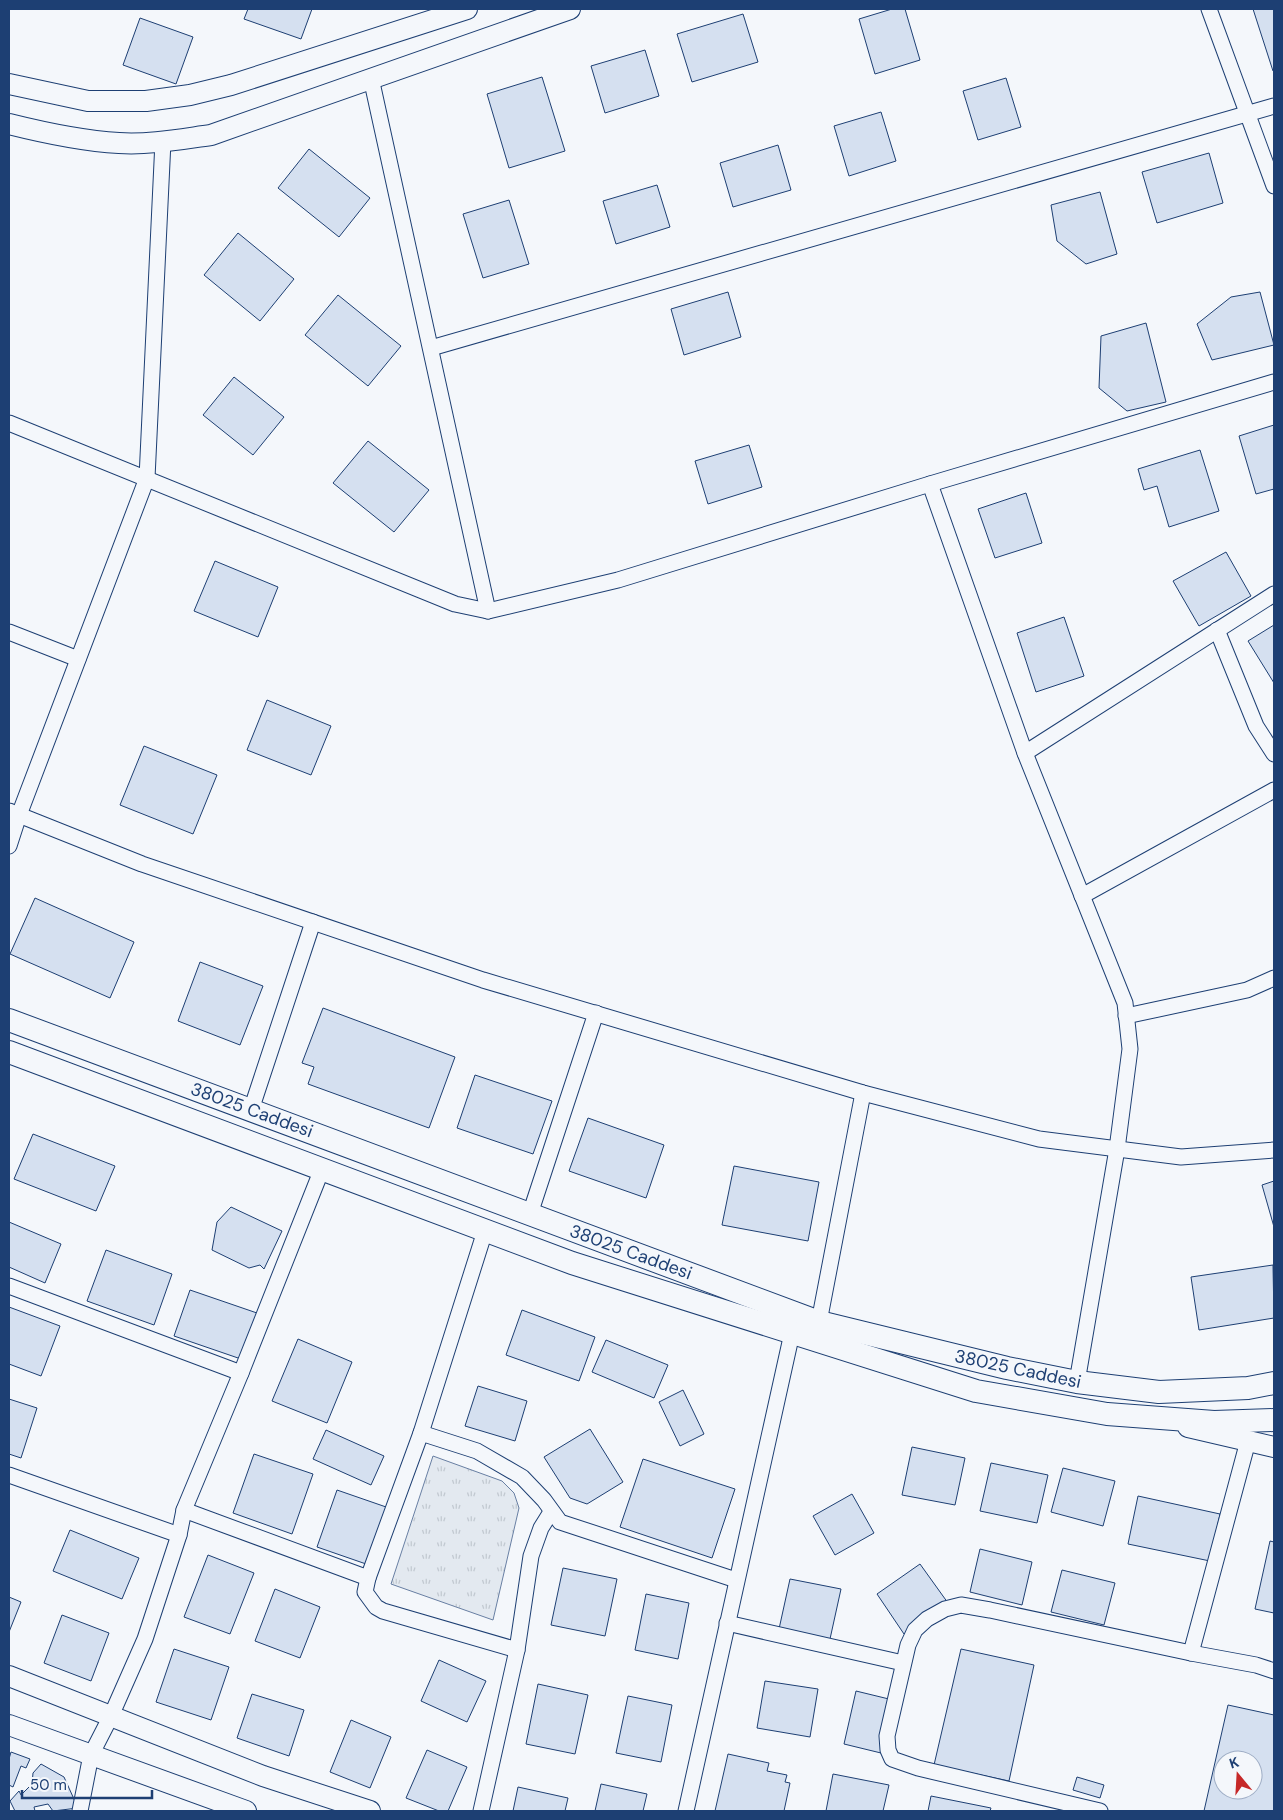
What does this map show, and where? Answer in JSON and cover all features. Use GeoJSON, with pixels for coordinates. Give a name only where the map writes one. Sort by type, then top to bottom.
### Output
{"type":"FeatureCollection","features":[{"type":"Feature","properties":{"kind":"main road","name":"38025 Caddesi"},"geometry":{"type":"LineString","coordinates":[[9,1020],[819,1322],[971,1359],[1077,1382],[1159,1392],[1248,1388],[1274,1383]]}},
{"type":"Feature","properties":{"kind":"main road","name":"38025 Caddesi"},"geometry":{"type":"LineString","coordinates":[[9,1052],[572,1263],[976,1391],[1107,1414],[1214,1422],[1274,1420]]}},
{"type":"Feature","properties":{"kind":"street"},"geometry":{"type":"LineString","coordinates":[[9,84],[88,101],[146,101],[190,95],[231,85],[467,9]]}},
{"type":"Feature","properties":{"kind":"street"},"geometry":{"type":"LineString","coordinates":[[9,124],[80,139],[120,143],[163,142],[211,135],[570,9]]}},
{"type":"Feature","properties":{"kind":"street"},"geometry":{"type":"LineString","coordinates":[[1209,9],[1274,186]]}},
{"type":"Feature","properties":{"kind":"street"},"geometry":{"type":"LineString","coordinates":[[371,78],[488,611]]}},
{"type":"Feature","properties":{"kind":"street"},"geometry":{"type":"LineString","coordinates":[[430,348],[1274,106]]}},
{"type":"Feature","properties":{"kind":"street"},"geometry":{"type":"LineString","coordinates":[[9,846],[14,813],[78,659],[147,478],[163,142]]}},
{"type":"Feature","properties":{"kind":"street"},"geometry":{"type":"LineString","coordinates":[[9,422],[455,604],[488,611],[618,580],[930,484],[1274,382]]}},
{"type":"Feature","properties":{"kind":"street"},"geometry":{"type":"LineString","coordinates":[[930,484],[1025,753],[1125,1003],[1130,1049],[1117,1149],[1077,1382]]}},
{"type":"Feature","properties":{"kind":"street"},"geometry":{"type":"LineString","coordinates":[[1025,753],[1274,594]]}},
{"type":"Feature","properties":{"kind":"street"},"geometry":{"type":"LineString","coordinates":[[1217,630],[1256,726],[1274,754]]}},
{"type":"Feature","properties":{"kind":"street"},"geometry":{"type":"LineString","coordinates":[[9,632],[78,659]]}},
{"type":"Feature","properties":{"kind":"street"},"geometry":{"type":"LineString","coordinates":[[1082,896],[1274,790]]}},
{"type":"Feature","properties":{"kind":"street"},"geometry":{"type":"LineString","coordinates":[[14,813],[142,864],[483,980],[863,1093],[1039,1139],[1181,1157],[1274,1150]]}},
{"type":"Feature","properties":{"kind":"street"},"geometry":{"type":"LineString","coordinates":[[251,1110],[313,922]]}},
{"type":"Feature","properties":{"kind":"street"},"geometry":{"type":"LineString","coordinates":[[1126,1016],[1246,990],[1274,978]]}},
{"type":"Feature","properties":{"kind":"street"},"geometry":{"type":"LineString","coordinates":[[530,1214],[596,1013]]}},
{"type":"Feature","properties":{"kind":"street"},"geometry":{"type":"LineString","coordinates":[[819,1322],[863,1093]]}},
{"type":"Feature","properties":{"kind":"street"},"geometry":{"type":"LineString","coordinates":[[80,1811],[91,1755],[111,1716],[145,1639],[179,1536],[184,1510],[322,1169]]}},
{"type":"Feature","properties":{"kind":"street"},"geometry":{"type":"LineString","coordinates":[[484,1230],[421,1433],[368,1578],[365,1592],[376,1607],[383,1611],[517,1650]]}},
{"type":"Feature","properties":{"kind":"street"},"geometry":{"type":"LineString","coordinates":[[9,1286],[241,1373]]}},
{"type":"Feature","properties":{"kind":"street"},"geometry":{"type":"LineString","coordinates":[[686,1811],[792,1333]]}},
{"type":"Feature","properties":{"kind":"street"},"geometry":{"type":"LineString","coordinates":[[1145,1417],[1274,1447]]}},
{"type":"Feature","properties":{"kind":"street"},"geometry":{"type":"LineString","coordinates":[[421,1433],[477,1451],[522,1477],[544,1500],[560,1522],[736,1580]]}},
{"type":"Feature","properties":{"kind":"street"},"geometry":{"type":"LineString","coordinates":[[1190,1653],[1248,1441]]}},
{"type":"Feature","properties":{"kind":"street"},"geometry":{"type":"LineString","coordinates":[[9,1475],[179,1536]]}},
{"type":"Feature","properties":{"kind":"street"},"geometry":{"type":"LineString","coordinates":[[184,1510],[368,1578]]}},
{"type":"Feature","properties":{"kind":"street"},"geometry":{"type":"LineString","coordinates":[[481,1811],[517,1650],[531,1556],[541,1528],[551,1512]]}},
{"type":"Feature","properties":{"kind":"street"},"geometry":{"type":"LineString","coordinates":[[1100,1811],[918,1768],[892,1759],[888,1750],[887,1736],[908,1645],[915,1630],[927,1619],[945,1609],[961,1605],[1256,1665],[1274,1671]]}},
{"type":"Feature","properties":{"kind":"street"},"geometry":{"type":"LineString","coordinates":[[727,1623],[904,1663]]}},
{"type":"Feature","properties":{"kind":"street"},"geometry":{"type":"LineString","coordinates":[[9,1676],[264,1776],[370,1811]]}},
{"type":"Feature","properties":{"kind":"street"},"geometry":{"type":"LineString","coordinates":[[9,1725],[246,1811]]}},
{"type":"Feature","properties":{"kind":"green space"},"geometry":{"type":"Polygon","coordinates":[[[433,1456],[502,1481],[514,1493],[519,1508],[493,1620],[391,1584],[433,1456]]]}},
{"type":"Feature","properties":{"kind":"building"},"geometry":{"type":"Polygon","coordinates":[[[248,9],[312,9],[301,39],[244,19],[248,9]]]}},
{"type":"Feature","properties":{"kind":"building"},"geometry":{"type":"Polygon","coordinates":[[[892,9],[905,9],[920,60],[875,74],[859,19],[892,9]]]}},
{"type":"Feature","properties":{"kind":"building"},"geometry":{"type":"Polygon","coordinates":[[[1253,9],[1274,9],[1273,71],[1253,9]]]}},
{"type":"Feature","properties":{"kind":"building"},"geometry":{"type":"Polygon","coordinates":[[[743,14],[758,62],[692,82],[677,34],[743,14]]]}},
{"type":"Feature","properties":{"kind":"building"},"geometry":{"type":"Polygon","coordinates":[[[140,18],[193,37],[176,84],[123,65],[140,18]]]}},
{"type":"Feature","properties":{"kind":"building"},"geometry":{"type":"Polygon","coordinates":[[[645,50],[659,96],[605,113],[591,66],[645,50]]]}},
{"type":"Feature","properties":{"kind":"building"},"geometry":{"type":"Polygon","coordinates":[[[542,77],[565,151],[509,168],[487,94],[542,77]]]}},
{"type":"Feature","properties":{"kind":"building"},"geometry":{"type":"Polygon","coordinates":[[[1006,78],[1021,127],[978,140],[963,91],[1006,78]]]}},
{"type":"Feature","properties":{"kind":"building"},"geometry":{"type":"Polygon","coordinates":[[[881,112],[896,161],[849,176],[834,126],[881,112]]]}},
{"type":"Feature","properties":{"kind":"building"},"geometry":{"type":"Polygon","coordinates":[[[778,145],[791,190],[733,207],[720,163],[778,145]]]}},
{"type":"Feature","properties":{"kind":"building"},"geometry":{"type":"Polygon","coordinates":[[[309,149],[370,198],[339,237],[278,188],[309,149]]]}},
{"type":"Feature","properties":{"kind":"building"},"geometry":{"type":"Polygon","coordinates":[[[1209,153],[1223,203],[1157,223],[1142,172],[1209,153]]]}},
{"type":"Feature","properties":{"kind":"building"},"geometry":{"type":"Polygon","coordinates":[[[657,185],[670,227],[616,244],[603,201],[657,185]]]}},
{"type":"Feature","properties":{"kind":"building"},"geometry":{"type":"Polygon","coordinates":[[[1100,192],[1117,254],[1086,264],[1057,241],[1051,205],[1100,192]]]}},
{"type":"Feature","properties":{"kind":"building"},"geometry":{"type":"Polygon","coordinates":[[[509,200],[529,264],[483,278],[463,214],[509,200]]]}},
{"type":"Feature","properties":{"kind":"building"},"geometry":{"type":"Polygon","coordinates":[[[238,233],[294,279],[260,321],[204,275],[238,233]]]}},
{"type":"Feature","properties":{"kind":"building"},"geometry":{"type":"Polygon","coordinates":[[[728,292],[741,337],[684,355],[671,309],[728,292]]]}},
{"type":"Feature","properties":{"kind":"building"},"geometry":{"type":"Polygon","coordinates":[[[1260,292],[1274,345],[1212,360],[1197,324],[1231,297],[1260,292]]]}},
{"type":"Feature","properties":{"kind":"building"},"geometry":{"type":"Polygon","coordinates":[[[338,295],[401,346],[368,386],[305,335],[338,295]]]}},
{"type":"Feature","properties":{"kind":"building"},"geometry":{"type":"Polygon","coordinates":[[[1146,323],[1166,402],[1127,411],[1099,388],[1101,336],[1146,323]]]}},
{"type":"Feature","properties":{"kind":"building"},"geometry":{"type":"Polygon","coordinates":[[[234,377],[284,417],[253,455],[203,415],[234,377]]]}},
{"type":"Feature","properties":{"kind":"building"},"geometry":{"type":"Polygon","coordinates":[[[1274,425],[1274,489],[1256,494],[1239,436],[1274,425]]]}},
{"type":"Feature","properties":{"kind":"building"},"geometry":{"type":"Polygon","coordinates":[[[368,441],[429,490],[394,532],[333,483],[368,441]]]}},
{"type":"Feature","properties":{"kind":"building"},"geometry":{"type":"Polygon","coordinates":[[[749,445],[762,487],[708,504],[695,461],[749,445]]]}},
{"type":"Feature","properties":{"kind":"building"},"geometry":{"type":"Polygon","coordinates":[[[1200,450],[1219,511],[1169,527],[1157,486],[1144,490],[1138,469],[1200,450]]]}},
{"type":"Feature","properties":{"kind":"building"},"geometry":{"type":"Polygon","coordinates":[[[1026,493],[1042,543],[995,558],[978,509],[1026,493]]]}},
{"type":"Feature","properties":{"kind":"building"},"geometry":{"type":"Polygon","coordinates":[[[1226,552],[1251,596],[1199,626],[1173,581],[1226,552]]]}},
{"type":"Feature","properties":{"kind":"building"},"geometry":{"type":"Polygon","coordinates":[[[215,561],[278,587],[258,637],[194,611],[215,561]]]}},
{"type":"Feature","properties":{"kind":"building"},"geometry":{"type":"Polygon","coordinates":[[[1064,617],[1084,676],[1036,692],[1017,633],[1064,617]]]}},
{"type":"Feature","properties":{"kind":"building"},"geometry":{"type":"Polygon","coordinates":[[[1274,625],[1274,683],[1248,641],[1274,625]]]}},
{"type":"Feature","properties":{"kind":"building"},"geometry":{"type":"Polygon","coordinates":[[[267,700],[331,726],[311,775],[247,750],[267,700]]]}},
{"type":"Feature","properties":{"kind":"building"},"geometry":{"type":"Polygon","coordinates":[[[144,746],[217,775],[193,834],[120,805],[144,746]]]}},
{"type":"Feature","properties":{"kind":"building"},"geometry":{"type":"Polygon","coordinates":[[[35,898],[134,942],[110,998],[10,954],[35,898]]]}},
{"type":"Feature","properties":{"kind":"building"},"geometry":{"type":"Polygon","coordinates":[[[200,962],[263,986],[240,1045],[178,1021],[200,962]]]}},
{"type":"Feature","properties":{"kind":"building"},"geometry":{"type":"Polygon","coordinates":[[[323,1008],[455,1057],[429,1128],[308,1084],[314,1067],[302,1063],[323,1008]]]}},
{"type":"Feature","properties":{"kind":"building"},"geometry":{"type":"Polygon","coordinates":[[[475,1075],[552,1101],[533,1154],[457,1128],[475,1075]]]}},
{"type":"Feature","properties":{"kind":"building"},"geometry":{"type":"Polygon","coordinates":[[[588,1118],[664,1145],[646,1198],[569,1171],[588,1118]]]}},
{"type":"Feature","properties":{"kind":"building"},"geometry":{"type":"Polygon","coordinates":[[[33,1134],[115,1166],[96,1211],[14,1179],[33,1134]]]}},
{"type":"Feature","properties":{"kind":"building"},"geometry":{"type":"Polygon","coordinates":[[[734,1166],[819,1182],[808,1241],[722,1225],[734,1166]]]}},
{"type":"Feature","properties":{"kind":"building"},"geometry":{"type":"Polygon","coordinates":[[[1274,1181],[1274,1227],[1262,1185],[1274,1181]]]}},
{"type":"Feature","properties":{"kind":"building"},"geometry":{"type":"Polygon","coordinates":[[[231,1207],[282,1231],[264,1269],[260,1265],[249,1268],[212,1250],[217,1222],[231,1207]]]}},
{"type":"Feature","properties":{"kind":"building"},"geometry":{"type":"Polygon","coordinates":[[[9,1222],[61,1244],[45,1283],[9,1267],[9,1222]]]}},
{"type":"Feature","properties":{"kind":"building"},"geometry":{"type":"Polygon","coordinates":[[[106,1250],[172,1274],[154,1325],[87,1301],[106,1250]]]}},
{"type":"Feature","properties":{"kind":"building"},"geometry":{"type":"Polygon","coordinates":[[[1273,1265],[1274,1318],[1199,1330],[1191,1277],[1273,1265]]]}},
{"type":"Feature","properties":{"kind":"building"},"geometry":{"type":"Polygon","coordinates":[[[190,1290],[257,1313],[241,1359],[174,1336],[190,1290]]]}},
{"type":"Feature","properties":{"kind":"building"},"geometry":{"type":"Polygon","coordinates":[[[9,1307],[60,1326],[41,1376],[9,1364],[9,1307]]]}},
{"type":"Feature","properties":{"kind":"building"},"geometry":{"type":"Polygon","coordinates":[[[522,1310],[595,1337],[579,1381],[506,1355],[522,1310]]]}},
{"type":"Feature","properties":{"kind":"building"},"geometry":{"type":"Polygon","coordinates":[[[298,1339],[352,1362],[327,1423],[272,1401],[298,1339]]]}},
{"type":"Feature","properties":{"kind":"building"},"geometry":{"type":"Polygon","coordinates":[[[606,1340],[668,1365],[654,1398],[592,1372],[606,1340]]]}},
{"type":"Feature","properties":{"kind":"building"},"geometry":{"type":"Polygon","coordinates":[[[478,1386],[527,1401],[515,1441],[465,1426],[478,1386]]]}},
{"type":"Feature","properties":{"kind":"building"},"geometry":{"type":"Polygon","coordinates":[[[683,1390],[704,1434],[680,1446],[659,1402],[683,1390]]]}},
{"type":"Feature","properties":{"kind":"building"},"geometry":{"type":"Polygon","coordinates":[[[9,1399],[37,1408],[21,1458],[9,1454],[9,1399]]]}},
{"type":"Feature","properties":{"kind":"building"},"geometry":{"type":"Polygon","coordinates":[[[590,1429],[623,1482],[587,1504],[570,1498],[544,1457],[590,1429]]]}},
{"type":"Feature","properties":{"kind":"building"},"geometry":{"type":"Polygon","coordinates":[[[326,1430],[384,1456],[371,1485],[313,1459],[326,1430]]]}},
{"type":"Feature","properties":{"kind":"building"},"geometry":{"type":"Polygon","coordinates":[[[912,1447],[965,1458],[955,1505],[902,1495],[912,1447]]]}},
{"type":"Feature","properties":{"kind":"building"},"geometry":{"type":"Polygon","coordinates":[[[254,1454],[313,1474],[292,1534],[233,1513],[254,1454]]]}},
{"type":"Feature","properties":{"kind":"building"},"geometry":{"type":"Polygon","coordinates":[[[643,1459],[735,1489],[712,1558],[620,1527],[643,1459]]]}},
{"type":"Feature","properties":{"kind":"building"},"geometry":{"type":"Polygon","coordinates":[[[991,1463],[1048,1475],[1037,1523],[980,1511],[991,1463]]]}},
{"type":"Feature","properties":{"kind":"building"},"geometry":{"type":"Polygon","coordinates":[[[1063,1468],[1115,1481],[1103,1526],[1051,1512],[1063,1468]]]}},
{"type":"Feature","properties":{"kind":"building"},"geometry":{"type":"Polygon","coordinates":[[[337,1490],[389,1508],[369,1565],[317,1547],[337,1490]]]}},
{"type":"Feature","properties":{"kind":"building"},"geometry":{"type":"Polygon","coordinates":[[[852,1494],[874,1533],[835,1555],[813,1516],[852,1494]]]}},
{"type":"Feature","properties":{"kind":"building"},"geometry":{"type":"Polygon","coordinates":[[[1138,1496],[1220,1514],[1210,1561],[1128,1544],[1138,1496]]]}},
{"type":"Feature","properties":{"kind":"building"},"geometry":{"type":"Polygon","coordinates":[[[70,1530],[139,1558],[122,1599],[53,1571],[70,1530]]]}},
{"type":"Feature","properties":{"kind":"building"},"geometry":{"type":"Polygon","coordinates":[[[1270,1541],[1274,1542],[1274,1613],[1255,1609],[1270,1541]]]}},
{"type":"Feature","properties":{"kind":"building"},"geometry":{"type":"Polygon","coordinates":[[[980,1549],[1032,1562],[1022,1605],[970,1592],[980,1549]]]}},
{"type":"Feature","properties":{"kind":"building"},"geometry":{"type":"Polygon","coordinates":[[[208,1555],[254,1573],[230,1634],[184,1617],[208,1555]]]}},
{"type":"Feature","properties":{"kind":"building"},"geometry":{"type":"Polygon","coordinates":[[[920,1564],[948,1603],[904,1634],[877,1594],[920,1564]]]}},
{"type":"Feature","properties":{"kind":"building"},"geometry":{"type":"Polygon","coordinates":[[[563,1568],[617,1579],[605,1636],[551,1625],[563,1568]]]}},
{"type":"Feature","properties":{"kind":"building"},"geometry":{"type":"Polygon","coordinates":[[[1062,1570],[1115,1583],[1104,1625],[1051,1612],[1062,1570]]]}},
{"type":"Feature","properties":{"kind":"building"},"geometry":{"type":"Polygon","coordinates":[[[790,1579],[841,1589],[830,1639],[779,1629],[790,1579]]]}},
{"type":"Feature","properties":{"kind":"building"},"geometry":{"type":"Polygon","coordinates":[[[275,1589],[320,1607],[300,1658],[255,1641],[275,1589]]]}},
{"type":"Feature","properties":{"kind":"building"},"geometry":{"type":"Polygon","coordinates":[[[646,1594],[689,1603],[678,1659],[635,1650],[646,1594]]]}},
{"type":"Feature","properties":{"kind":"building"},"geometry":{"type":"Polygon","coordinates":[[[9,1597],[21,1602],[9,1632],[9,1597]]]}},
{"type":"Feature","properties":{"kind":"building"},"geometry":{"type":"Polygon","coordinates":[[[62,1615],[109,1633],[91,1681],[44,1663],[62,1615]]]}},
{"type":"Feature","properties":{"kind":"building"},"geometry":{"type":"Polygon","coordinates":[[[174,1649],[229,1667],[211,1720],[156,1702],[174,1649]]]}},
{"type":"Feature","properties":{"kind":"building"},"geometry":{"type":"Polygon","coordinates":[[[961,1649],[1034,1665],[1009,1781],[934,1765],[961,1649]]]}},
{"type":"Feature","properties":{"kind":"building"},"geometry":{"type":"Polygon","coordinates":[[[439,1660],[486,1681],[467,1722],[421,1701],[439,1660]]]}},
{"type":"Feature","properties":{"kind":"building"},"geometry":{"type":"Polygon","coordinates":[[[765,1681],[818,1689],[810,1737],[757,1728],[765,1681]]]}},
{"type":"Feature","properties":{"kind":"building"},"geometry":{"type":"Polygon","coordinates":[[[538,1684],[588,1695],[575,1754],[526,1744],[538,1684]]]}},
{"type":"Feature","properties":{"kind":"building"},"geometry":{"type":"Polygon","coordinates":[[[856,1691],[893,1700],[881,1753],[844,1744],[856,1691]]]}},
{"type":"Feature","properties":{"kind":"building"},"geometry":{"type":"Polygon","coordinates":[[[252,1694],[304,1710],[289,1756],[237,1738],[252,1694]]]}},
{"type":"Feature","properties":{"kind":"building"},"geometry":{"type":"Polygon","coordinates":[[[628,1696],[672,1705],[661,1762],[616,1753],[628,1696]]]}},
{"type":"Feature","properties":{"kind":"building"},"geometry":{"type":"Polygon","coordinates":[[[1228,1705],[1274,1715],[1274,1811],[1204,1811],[1213,1771],[1213,1800],[1263,1800],[1263,1750],[1218,1750],[1228,1705]]]}},
{"type":"Feature","properties":{"kind":"building"},"geometry":{"type":"Polygon","coordinates":[[[351,1720],[391,1737],[370,1788],[330,1772],[351,1720]]]}},
{"type":"Feature","properties":{"kind":"building"},"geometry":{"type":"Polygon","coordinates":[[[427,1750],[467,1767],[448,1811],[439,1811],[406,1798],[427,1750]]]}},
{"type":"Feature","properties":{"kind":"building"},"geometry":{"type":"Polygon","coordinates":[[[11,1752],[30,1759],[26,1768],[21,1766],[13,1787],[9,1785],[9,1759],[11,1752]]]}},
{"type":"Feature","properties":{"kind":"building"},"geometry":{"type":"Polygon","coordinates":[[[728,1754],[769,1763],[767,1771],[787,1775],[785,1782],[790,1783],[784,1811],[715,1811],[728,1754]]]}},
{"type":"Feature","properties":{"kind":"building"},"geometry":{"type":"Polygon","coordinates":[[[41,1764],[64,1777],[78,1808],[53,1811],[48,1804],[34,1807],[35,1811],[15,1811],[10,1801],[19,1791],[21,1795],[32,1784],[33,1773],[41,1764]]]}},
{"type":"Feature","properties":{"kind":"building"},"geometry":{"type":"Polygon","coordinates":[[[833,1774],[889,1785],[883,1811],[826,1811],[833,1774]]]}},
{"type":"Feature","properties":{"kind":"building"},"geometry":{"type":"Polygon","coordinates":[[[1077,1777],[1104,1785],[1100,1798],[1073,1790],[1077,1777]]]}},
{"type":"Feature","properties":{"kind":"building"},"geometry":{"type":"Polygon","coordinates":[[[601,1784],[647,1794],[643,1811],[595,1811],[601,1784]]]}},
{"type":"Feature","properties":{"kind":"building"},"geometry":{"type":"Polygon","coordinates":[[[518,1787],[568,1798],[565,1811],[513,1811],[518,1787]]]}},
{"type":"Feature","properties":{"kind":"building"},"geometry":{"type":"Polygon","coordinates":[[[931,1796],[991,1808],[990,1811],[928,1811],[931,1796]]]}}]}
